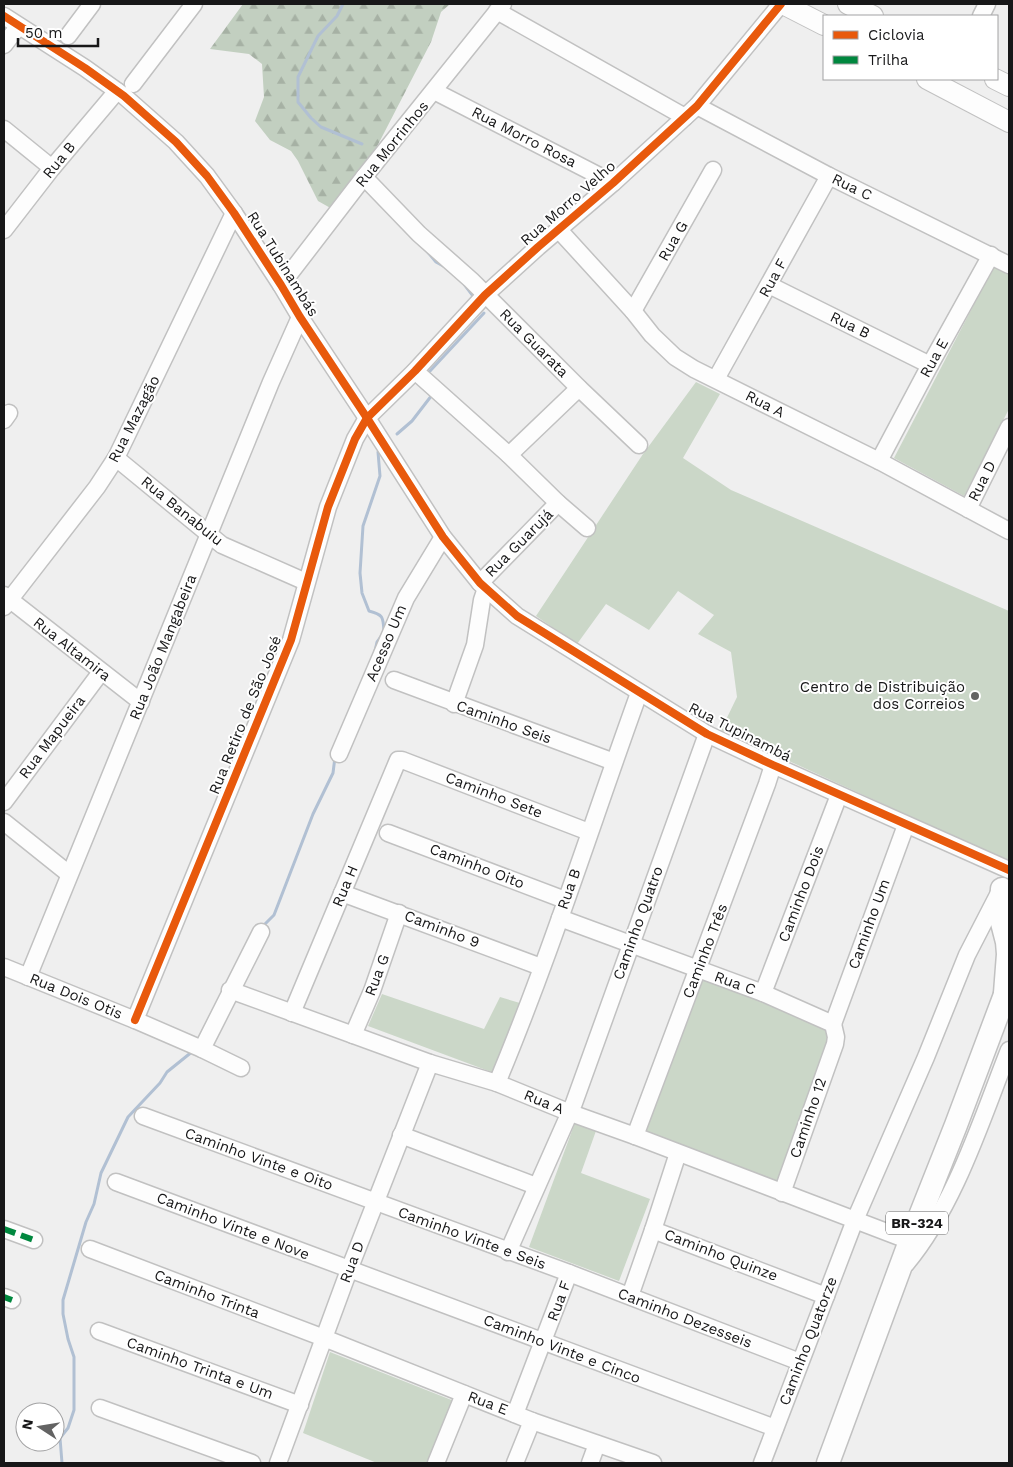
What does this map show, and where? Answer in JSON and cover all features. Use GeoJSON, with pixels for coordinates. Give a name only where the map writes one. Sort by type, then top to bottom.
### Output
{"type":"FeatureCollection","features":[{"type":"Feature","properties":{"kind":"highway"},"geometry":{"type":"LineString","coordinates":[[1007,885],[1000,915],[1007,942],[1007,989]]}},
{"type":"Feature","properties":{"kind":"highway","name":"BR-324"},"geometry":{"type":"LineString","coordinates":[[828,1463],[910,1241],[1007,989]]}},
{"type":"Feature","properties":{"kind":"main road"},"geometry":{"type":"LineString","coordinates":[[782,4],[823,24]]}},
{"type":"Feature","properties":{"kind":"main road"},"geometry":{"type":"LineString","coordinates":[[848,4],[871,15]]}},
{"type":"Feature","properties":{"kind":"main road"},"geometry":{"type":"LineString","coordinates":[[929,80],[1009,122]]}},
{"type":"Feature","properties":{"kind":"main road"},"geometry":{"type":"LineString","coordinates":[[997,80],[1009,86]]}},
{"type":"Feature","properties":{"kind":"street"},"geometry":{"type":"LineString","coordinates":[[68,36],[92,4]]}},
{"type":"Feature","properties":{"kind":"street"},"geometry":{"type":"LineString","coordinates":[[133,84],[194,4]]}},
{"type":"Feature","properties":{"kind":"street","name":"Rua Morro Velho"},"geometry":{"type":"LineString","coordinates":[[367,418],[485,295],[691,112],[782,4]]}},
{"type":"Feature","properties":{"kind":"street","name":"Rua C"},"geometry":{"type":"LineString","coordinates":[[500,7],[691,112],[829,176],[1009,264]]}},
{"type":"Feature","properties":{"kind":"street","name":"Rua Morrinhos"},"geometry":{"type":"LineString","coordinates":[[281,285],[364,177],[500,7]]}},
{"type":"Feature","properties":{"kind":"street","name":"Rua Tubinambás"},"geometry":{"type":"LineString","coordinates":[[4,16],[117,91],[176,142],[207,176],[234,213],[443,537],[483,585]]}},
{"type":"Feature","properties":{"kind":"street"},"geometry":{"type":"LineString","coordinates":[[4,44],[18,27]]}},
{"type":"Feature","properties":{"kind":"street","name":"Rua B"},"geometry":{"type":"LineString","coordinates":[[4,230],[52,168],[117,91]]}},
{"type":"Feature","properties":{"kind":"street","name":"Rua Morro Rosa"},"geometry":{"type":"LineString","coordinates":[[434,91],[613,183]]}},
{"type":"Feature","properties":{"kind":"street"},"geometry":{"type":"LineString","coordinates":[[4,129],[52,168]]}},
{"type":"Feature","properties":{"kind":"street","name":"Rua G"},"geometry":{"type":"LineString","coordinates":[[633,311],[714,170]]}},
{"type":"Feature","properties":{"kind":"street","name":"Rua F"},"geometry":{"type":"LineString","coordinates":[[716,379],[829,176]]}},
{"type":"Feature","properties":{"kind":"street","name":"Rua Guarata"},"geometry":{"type":"LineString","coordinates":[[364,177],[419,234],[450,260],[639,445]]}},
{"type":"Feature","properties":{"kind":"street","name":"Rua Mazagão"},"geometry":{"type":"LineString","coordinates":[[6,601],[97,486],[116,458],[234,213]]}},
{"type":"Feature","properties":{"kind":"street","name":"Rua A"},"geometry":{"type":"LineString","coordinates":[[559,230],[674,357],[1009,531]]}},
{"type":"Feature","properties":{"kind":"street","name":"Rua E"},"geometry":{"type":"LineString","coordinates":[[879,462],[991,255]]}},
{"type":"Feature","properties":{"kind":"street","name":"Rua B"},"geometry":{"type":"LineString","coordinates":[[769,285],[930,365]]}},
{"type":"Feature","properties":{"kind":"street","name":"Rua João Mangabeira"},"geometry":{"type":"LineString","coordinates":[[28,977],[271,382],[300,317]]}},
{"type":"Feature","properties":{"kind":"street"},"geometry":{"type":"LineString","coordinates":[[415,370],[509,455],[558,503],[588,528]]}},
{"type":"Feature","properties":{"kind":"street"},"geometry":{"type":"LineString","coordinates":[[509,455],[579,388]]}},
{"type":"Feature","properties":{"kind":"street","name":"Rua Retiro de São José"},"geometry":{"type":"LineString","coordinates":[[135,1020],[291,640],[328,507],[355,440],[367,418]]}},
{"type":"Feature","properties":{"kind":"street","name":"Rua D"},"geometry":{"type":"LineString","coordinates":[[968,510],[1009,427]]}},
{"type":"Feature","properties":{"kind":"street","name":"Rua Banabuiu"},"geometry":{"type":"LineString","coordinates":[[116,458],[230,549],[306,582]]}},
{"type":"Feature","properties":{"kind":"street","name":"Rua Guarujá"},"geometry":{"type":"LineString","coordinates":[[483,585],[558,503]]}},
{"type":"Feature","properties":{"kind":"street","name":"Acesso Um"},"geometry":{"type":"LineString","coordinates":[[339,754],[406,598],[443,537]]}},
{"type":"Feature","properties":{"kind":"street"},"geometry":{"type":"LineString","coordinates":[[454,704],[475,645],[483,585]]}},
{"type":"Feature","properties":{"kind":"street","name":"Rua Tupinambá"},"geometry":{"type":"LineString","coordinates":[[483,585],[517,616],[707,734],[906,825],[1007,885]]}},
{"type":"Feature","properties":{"kind":"street","name":"Rua Altamira"},"geometry":{"type":"LineString","coordinates":[[6,601],[140,702]]}},
{"type":"Feature","properties":{"kind":"street","name":"Rua Mapueira"},"geometry":{"type":"LineString","coordinates":[[4,802],[101,672]]}},
{"type":"Feature","properties":{"kind":"street","name":"Caminho Seis"},"geometry":{"type":"LineString","coordinates":[[394,680],[454,704],[614,762]]}},
{"type":"Feature","properties":{"kind":"street","name":"Rua B"},"geometry":{"type":"LineString","coordinates":[[496,1084],[560,918],[639,693]]}},
{"type":"Feature","properties":{"kind":"street","name":"Caminho Quatro"},"geometry":{"type":"LineString","coordinates":[[508,1252],[574,1102],[707,734]]}},
{"type":"Feature","properties":{"kind":"street","name":"Caminho Sete"},"geometry":{"type":"LineString","coordinates":[[398,760],[589,832]]}},
{"type":"Feature","properties":{"kind":"street","name":"Rua H"},"geometry":{"type":"LineString","coordinates":[[292,1013],[398,760]]}},
{"type":"Feature","properties":{"kind":"street","name":"Caminho Três"},"geometry":{"type":"LineString","coordinates":[[635,1136],[767,784],[772,765]]}},
{"type":"Feature","properties":{"kind":"street","name":"Caminho Dois"},"geometry":{"type":"LineString","coordinates":[[763,994],[839,795]]}},
{"type":"Feature","properties":{"kind":"street"},"geometry":{"type":"LineString","coordinates":[[4,822],[69,874]]}},
{"type":"Feature","properties":{"kind":"street","name":"Caminho Um"},"geometry":{"type":"LineString","coordinates":[[833,1024],[906,825]]}},
{"type":"Feature","properties":{"kind":"street","name":"Caminho Oito"},"geometry":{"type":"LineString","coordinates":[[388,833],[566,900]]}},
{"type":"Feature","properties":{"kind":"street","name":"Caminho Quatorze"},"geometry":{"type":"LineString","coordinates":[[762,1463],[855,1220],[926,1057],[967,955],[1007,885]]}},
{"type":"Feature","properties":{"kind":"street","name":"Caminho 9"},"geometry":{"type":"LineString","coordinates":[[342,893],[541,967]]}},
{"type":"Feature","properties":{"kind":"street","name":"Rua G"},"geometry":{"type":"LineString","coordinates":[[353,1035],[372,991],[399,913]]}},
{"type":"Feature","properties":{"kind":"street","name":"Rua C"},"geometry":{"type":"LineString","coordinates":[[560,918],[763,994],[833,1024]]}},
{"type":"Feature","properties":{"kind":"street"},"geometry":{"type":"LineString","coordinates":[[241,1068],[195,1046],[230,990],[261,932]]}},
{"type":"Feature","properties":{"kind":"street","name":"Rua Dois Otis"},"geometry":{"type":"LineString","coordinates":[[4,967],[195,1046]]}},
{"type":"Feature","properties":{"kind":"street","name":"Rua A"},"geometry":{"type":"LineString","coordinates":[[230,990],[430,1063],[496,1084],[910,1241]]}},
{"type":"Feature","properties":{"kind":"street","name":"Caminho 12"},"geometry":{"type":"LineString","coordinates":[[782,1192],[835,1044],[836,1038],[833,1024]]}},
{"type":"Feature","properties":{"kind":"street"},"geometry":{"type":"LineString","coordinates":[[898,1273],[922,1244],[952,1192],[1009,1050]]}},
{"type":"Feature","properties":{"kind":"street","name":"Rua D"},"geometry":{"type":"LineString","coordinates":[[278,1463],[349,1270],[430,1063]]}},
{"type":"Feature","properties":{"kind":"street","name":"Caminho Vinte e Oito"},"geometry":{"type":"LineString","coordinates":[[143,1116],[376,1202]]}},
{"type":"Feature","properties":{"kind":"street"},"geometry":{"type":"LineString","coordinates":[[401,1135],[536,1186]]}},
{"type":"Feature","properties":{"kind":"street"},"geometry":{"type":"LineString","coordinates":[[653,1230],[678,1153]]}},
{"type":"Feature","properties":{"kind":"street","name":"Caminho Vinte e Nove"},"geometry":{"type":"LineString","coordinates":[[116,1182],[349,1270]]}},
{"type":"Feature","properties":{"kind":"street","name":"Caminho Vinte e Seis"},"geometry":{"type":"LineString","coordinates":[[376,1202],[569,1273]]}},
{"type":"Feature","properties":{"kind":"street"},"geometry":{"type":"LineString","coordinates":[[4,1230],[34,1240]]}},
{"type":"Feature","properties":{"kind":"street","name":"Caminho Quinze"},"geometry":{"type":"LineString","coordinates":[[630,1296],[653,1230],[826,1296]]}},
{"type":"Feature","properties":{"kind":"street","name":"Caminho Trinta"},"geometry":{"type":"LineString","coordinates":[[90,1249],[324,1338]]}},
{"type":"Feature","properties":{"kind":"street","name":"Caminho Vinte e Cinco"},"geometry":{"type":"LineString","coordinates":[[349,1270],[775,1428]]}},
{"type":"Feature","properties":{"kind":"street","name":"Rua F"},"geometry":{"type":"LineString","coordinates":[[515,1414],[569,1273]]}},
{"type":"Feature","properties":{"kind":"street","name":"Caminho Dezesseis"},"geometry":{"type":"LineString","coordinates":[[569,1273],[800,1362]]}},
{"type":"Feature","properties":{"kind":"street","name":"Caminho Trinta e Um"},"geometry":{"type":"LineString","coordinates":[[99,1331],[300,1405]]}},
{"type":"Feature","properties":{"kind":"street","name":"Rua E"},"geometry":{"type":"LineString","coordinates":[[324,1338],[532,1421],[653,1463]]}},
{"type":"Feature","properties":{"kind":"street"},"geometry":{"type":"LineString","coordinates":[[436,1463],[464,1394]]}},
{"type":"Feature","properties":{"kind":"street"},"geometry":{"type":"LineString","coordinates":[[100,1408],[252,1463]]}},
{"type":"Feature","properties":{"kind":"street"},"geometry":{"type":"LineString","coordinates":[[515,1463],[532,1421]]}},
{"type":"Feature","properties":{"kind":"street"},"geometry":{"type":"LineString","coordinates":[[590,1463],[601,1445]]}},
{"type":"Feature","properties":{"kind":"street"},"geometry":{"type":"LineString","coordinates":[[601,1445],[606,1463]]}},
{"type":"Feature","properties":{"kind":"green space"},"geometry":{"type":"Polygon","coordinates":[[[243,4],[450,4],[441,12],[431,42],[368,164],[334,210],[318,201],[291,151],[270,140],[255,121],[264,97],[262,64],[249,54],[210,49],[243,4]]]}},
{"type":"Feature","properties":{"kind":"green space"},"geometry":{"type":"Polygon","coordinates":[[[996,262],[1009,268],[1009,409],[964,496],[894,458],[996,262]]]}},
{"type":"Feature","properties":{"kind":"green space"},"geometry":{"type":"Polygon","coordinates":[[[696,382],[720,394],[683,458],[731,490],[1009,611],[1008,861],[721,730],[737,697],[731,652],[698,634],[714,615],[678,591],[649,630],[606,604],[577,644],[536,616],[643,454],[696,382]]]}},
{"type":"Feature","properties":{"kind":"green space"},"geometry":{"type":"Polygon","coordinates":[[[701,978],[827,1027],[831,1037],[777,1185],[643,1132],[701,978]]]}},
{"type":"Feature","properties":{"kind":"green space"},"geometry":{"type":"Polygon","coordinates":[[[382,994],[484,1029],[500,997],[520,1003],[494,1073],[368,1026],[382,994]]]}},
{"type":"Feature","properties":{"kind":"green space"},"geometry":{"type":"Polygon","coordinates":[[[576,1120],[597,1128],[581,1173],[650,1199],[619,1281],[529,1247],[576,1120]]]}},
{"type":"Feature","properties":{"kind":"green space"},"geometry":{"type":"Polygon","coordinates":[[[330,1352],[454,1401],[431,1463],[377,1463],[303,1433],[330,1352]]]}},
{"type":"Feature","properties":{"kind":"waterway"},"geometry":{"type":"LineString","coordinates":[[343,4],[337,16],[318,36],[298,77],[298,102],[321,127],[362,144]]}},
{"type":"Feature","properties":{"kind":"waterway"},"geometry":{"type":"LineString","coordinates":[[426,250],[436,262],[445,267]]}},
{"type":"Feature","properties":{"kind":"waterway"},"geometry":{"type":"LineString","coordinates":[[464,284],[473,296]]}},
{"type":"Feature","properties":{"kind":"waterway"},"geometry":{"type":"LineString","coordinates":[[430,371],[484,313]]}},
{"type":"Feature","properties":{"kind":"waterway"},"geometry":{"type":"LineString","coordinates":[[397,434],[412,421],[432,395]]}},
{"type":"Feature","properties":{"kind":"waterway"},"geometry":{"type":"LineString","coordinates":[[375,651],[377,642],[384,632],[383,620],[380,615],[369,611],[362,593],[360,573],[363,526],[380,476],[378,452]]}},
{"type":"Feature","properties":{"kind":"waterway"},"geometry":{"type":"LineString","coordinates":[[261,928],[274,915],[313,814],[333,773],[335,757]]}},
{"type":"Feature","properties":{"kind":"waterway"},"geometry":{"type":"LineString","coordinates":[[62,1463],[60,1438],[68,1428],[74,1410],[74,1357],[63,1314],[63,1300],[86,1222],[94,1204],[101,1173],[128,1117],[160,1083],[167,1072],[193,1051]]}},
{"type":"Feature","properties":{"kind":"marked path"},"geometry":{"type":"LineString","coordinates":[[4,1229],[34,1240]]}},
{"type":"Feature","properties":{"kind":"marked path"},"geometry":{"type":"LineString","coordinates":[[4,1297],[12,1300]]}},
{"type":"Feature","properties":{"kind":"cycle path"},"geometry":{"type":"LineString","coordinates":[[135,1020],[291,640],[328,507],[355,439],[367,418],[415,371],[485,295],[613,183],[697,106],[781,4]]}},
{"type":"Feature","properties":{"kind":"cycle path"},"geometry":{"type":"LineString","coordinates":[[4,16],[85,68],[124,96],[176,142],[207,176],[234,213],[443,537],[480,583],[517,616],[707,734],[1009,870]]}},
{"type":"Feature","properties":{"kind":"place","name":"Centro de Distribuição dos Correios"},"geometry":{"type":"Point","coordinates":[975,696]}}]}
